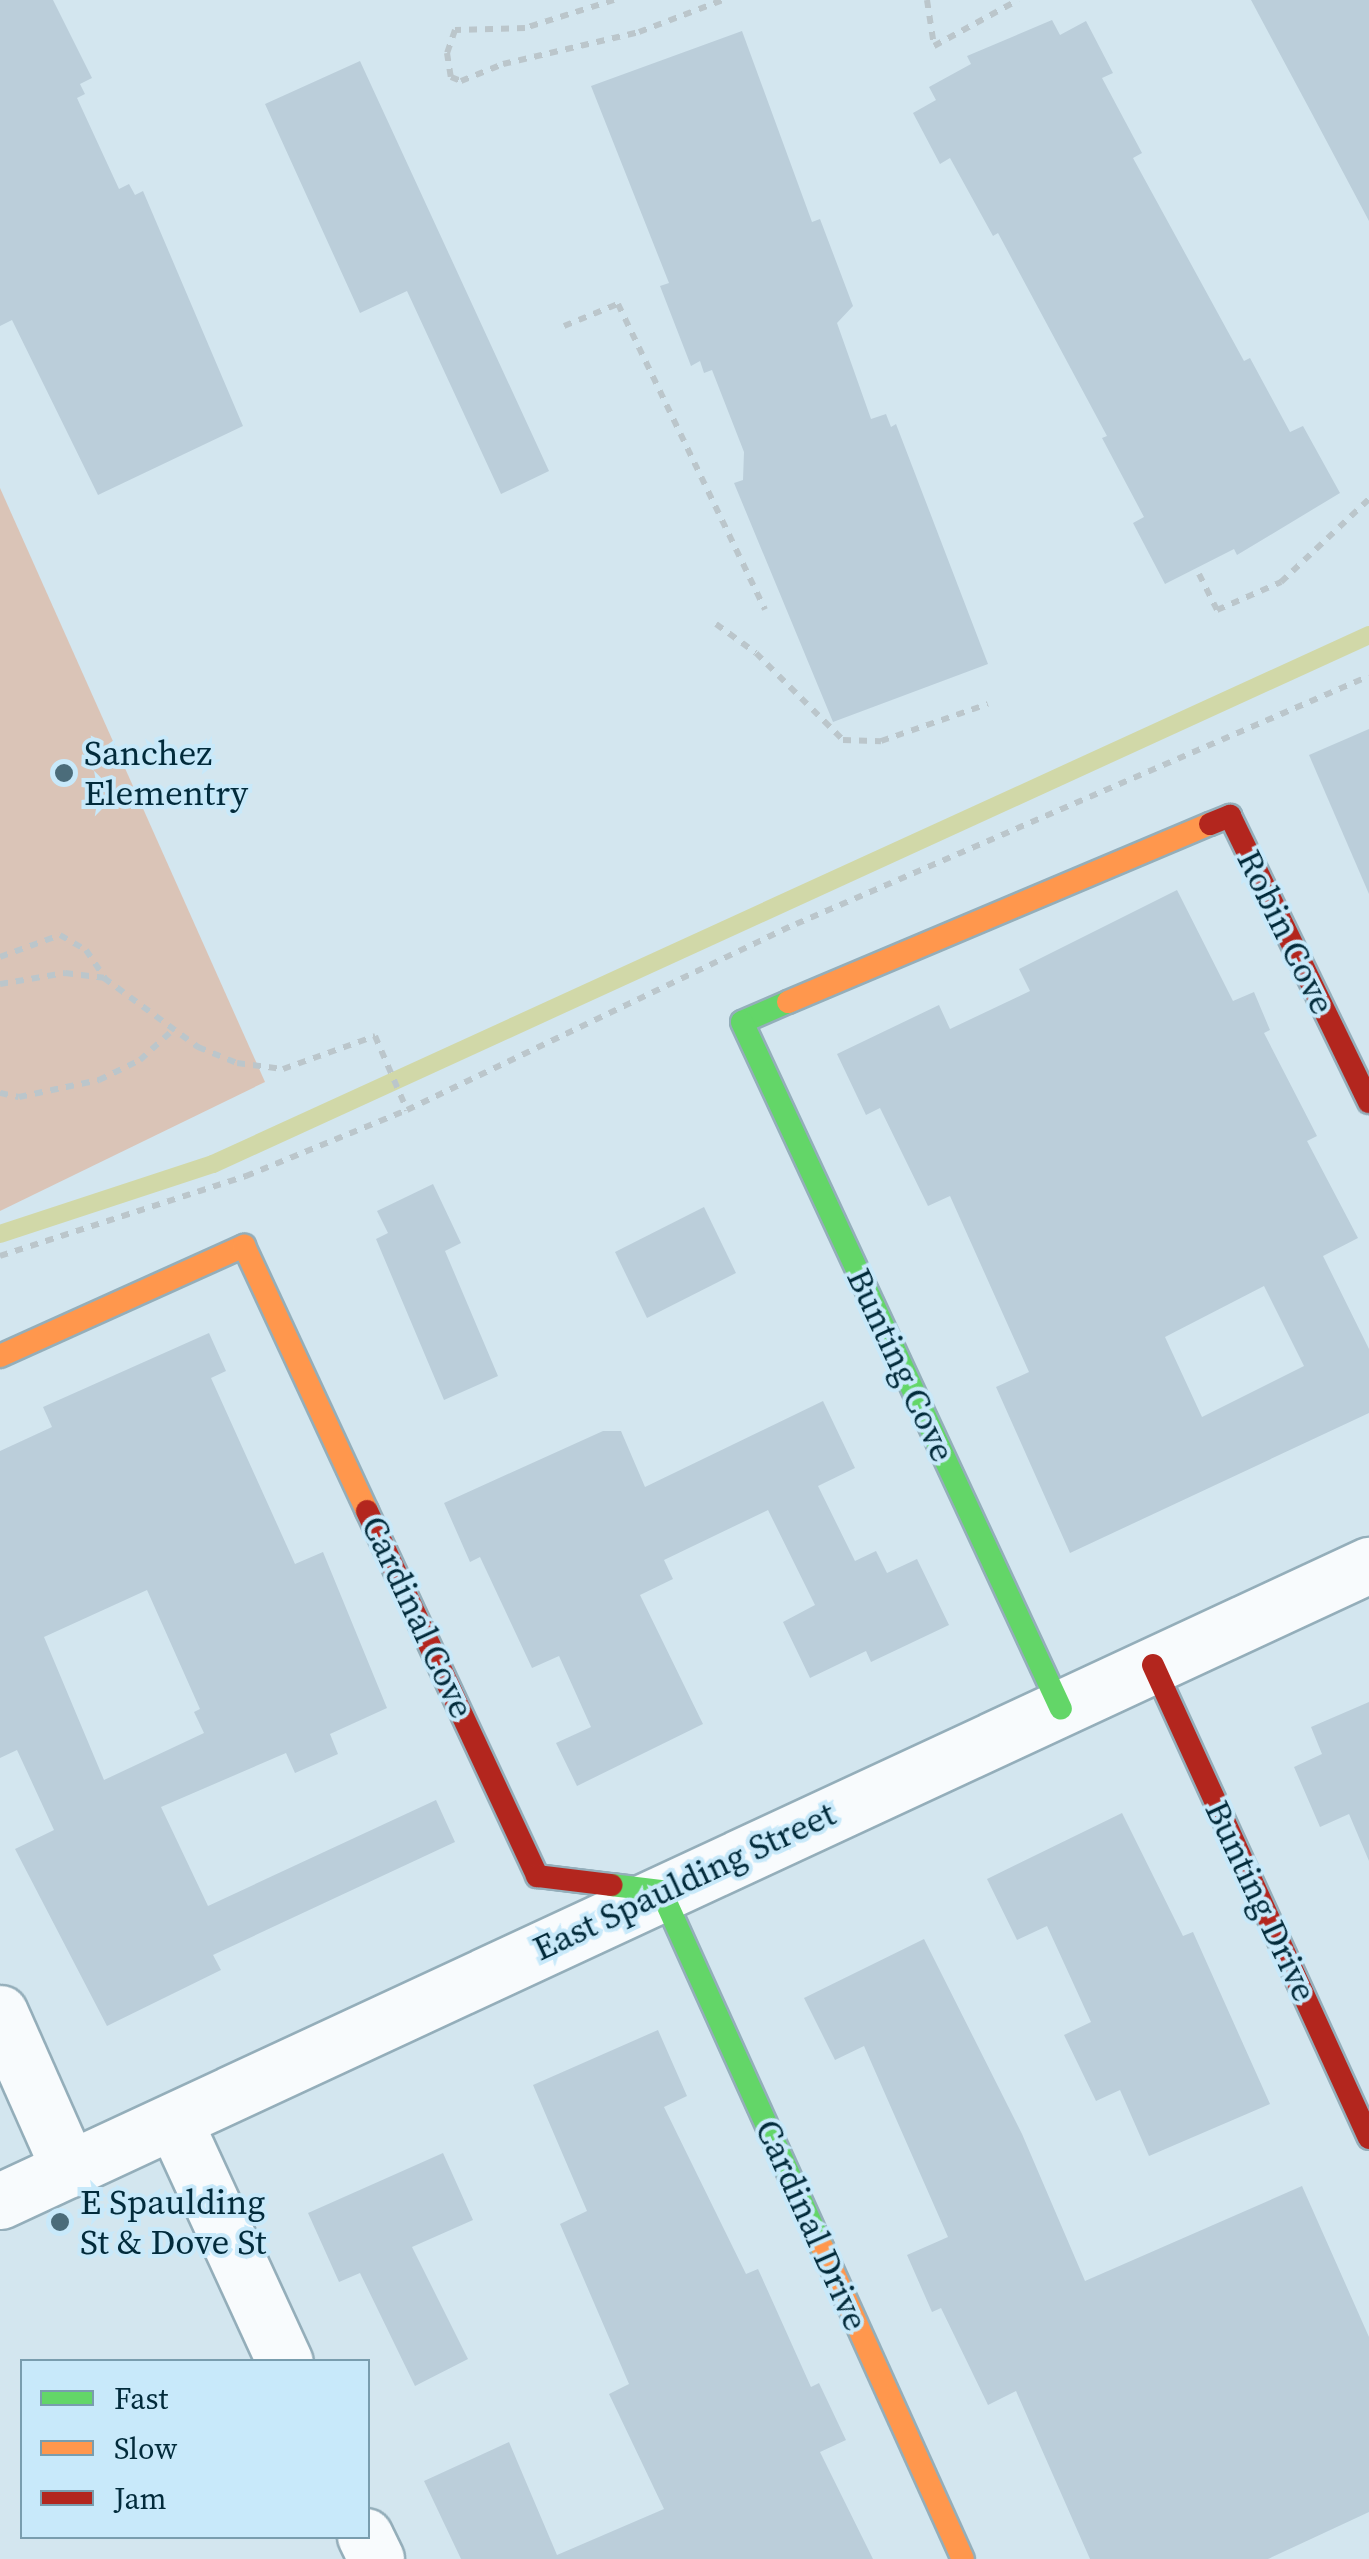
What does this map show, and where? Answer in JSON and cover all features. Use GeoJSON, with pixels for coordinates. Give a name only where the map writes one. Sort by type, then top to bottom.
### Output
{"type":"FeatureCollection","features":[{"type":"Feature","properties":{"kind":"street","name":"Bunting Cove"},"geometry":{"type":"LineString","coordinates":[[1061,1708],[742,1022],[1230,816]]}},
{"type":"Feature","properties":{"kind":"street","name":"Robin Cove"},"geometry":{"type":"LineString","coordinates":[[1230,816],[1369,1102]]}},
{"type":"Feature","properties":{"kind":"street","name":"Cardinal Cove"},"geometry":{"type":"LineString","coordinates":[[0,1356],[244,1246],[538,1876],[661,1891]]}},
{"type":"Feature","properties":{"kind":"street","name":"East Spaulding Street"},"geometry":{"type":"LineString","coordinates":[[0,2201],[1369,1565]]}},
{"type":"Feature","properties":{"kind":"street","name":"Bunting Drive"},"geometry":{"type":"LineString","coordinates":[[1152,1664],[1369,2138]]}},
{"type":"Feature","properties":{"kind":"street","name":"Cardinal Drive"},"geometry":{"type":"LineString","coordinates":[[661,1891],[963,2559]]}},
{"type":"Feature","properties":{"kind":"street"},"geometry":{"type":"LineString","coordinates":[[0,2012],[70,2169]]}},
{"type":"Feature","properties":{"kind":"street"},"geometry":{"type":"LineString","coordinates":[[174,2121],[284,2359]]}},
{"type":"Feature","properties":{"kind":"path"},"geometry":{"type":"LineString","coordinates":[[614,0],[525,28],[455,30],[447,53],[451,77],[461,81],[504,64],[639,32],[724,0]]}},
{"type":"Feature","properties":{"kind":"path"},"geometry":{"type":"LineString","coordinates":[[927,0],[934,46],[1018,0]]}},
{"type":"Feature","properties":{"kind":"path"},"geometry":{"type":"LineString","coordinates":[[564,326],[618,304],[765,610]]}},
{"type":"Feature","properties":{"kind":"path"},"geometry":{"type":"LineString","coordinates":[[1199,574],[1218,610],[1280,582],[1369,498]]}},
{"type":"Feature","properties":{"kind":"path"},"geometry":{"type":"LineString","coordinates":[[716,624],[756,653],[842,740],[881,741],[988,704]]}},
{"type":"Feature","properties":{"kind":"path"},"geometry":{"type":"LineString","coordinates":[[0,1256],[246,1176],[796,924],[1369,676]]}},
{"type":"Feature","properties":{"kind":"path"},"geometry":{"type":"LineString","coordinates":[[0,957],[60,934],[86,950],[106,980],[174,1029],[237,1063],[283,1069],[375,1036],[405,1106]]}},
{"type":"Feature","properties":{"kind":"path"},"geometry":{"type":"LineString","coordinates":[[0,984],[64,973],[106,980]]}},
{"type":"Feature","properties":{"kind":"path"},"geometry":{"type":"LineString","coordinates":[[0,1093],[19,1097],[99,1080],[140,1060],[174,1029]]}},
{"type":"Feature","properties":{"kind":"shaded area","name":"Sanchez Elementry"},"geometry":{"type":"Polygon","coordinates":[[[0,488],[265,1082],[0,1211],[0,488]]]}},
{"type":"Feature","properties":{"kind":"building"},"geometry":{"type":"Polygon","coordinates":[[[0,0],[53,0],[92,78],[80,84],[85,94],[77,98],[119,189],[129,184],[135,195],[143,191],[243,426],[98,495],[12,320],[0,326],[0,0]]]}},
{"type":"Feature","properties":{"kind":"building"},"geometry":{"type":"Polygon","coordinates":[[[1251,0],[1369,0],[1369,221],[1310,110],[1251,0]]]}},
{"type":"Feature","properties":{"kind":"building"},"geometry":{"type":"Polygon","coordinates":[[[1052,20],[1060,35],[1086,21],[1113,73],[1102,78],[1142,153],[1133,158],[1244,361],[1250,358],[1290,432],[1303,426],[1340,493],[1237,555],[1234,549],[1165,584],[1133,523],[1144,517],[1102,438],[1107,436],[998,233],[993,236],[950,158],[940,164],[913,113],[936,100],[929,87],[971,64],[967,56],[1052,20]]]}},
{"type":"Feature","properties":{"kind":"building"},"geometry":{"type":"Polygon","coordinates":[[[742,31],[812,222],[820,219],[853,306],[837,323],[871,419],[886,414],[891,427],[896,424],[988,664],[833,722],[734,483],[743,480],[744,452],[712,370],[704,373],[700,361],[691,366],[660,286],[669,283],[591,86],[742,31]]]}},
{"type":"Feature","properties":{"kind":"building"},"geometry":{"type":"Polygon","coordinates":[[[360,61],[549,471],[501,494],[407,291],[360,313],[265,104],[360,61]]]}},
{"type":"Feature","properties":{"kind":"building"},"geometry":{"type":"Polygon","coordinates":[[[1369,729],[1369,894],[1309,755],[1369,729]]]}},
{"type":"Feature","properties":{"kind":"building"},"geometry":{"type":"Polygon","coordinates":[[[1177,890],[1233,1001],[1254,992],[1270,1030],[1264,1033],[1317,1136],[1307,1141],[1358,1238],[1323,1256],[1369,1349],[1369,1413],[1070,1553],[996,1387],[1029,1372],[950,1196],[928,1206],[880,1108],[866,1115],[837,1054],[939,1005],[950,1029],[1030,991],[1019,969],[1177,890]],[[1264,1286],[1165,1337],[1202,1417],[1304,1366],[1264,1286]]]}},
{"type":"Feature","properties":{"kind":"building"},"geometry":{"type":"Polygon","coordinates":[[[433,1184],[461,1243],[445,1251],[498,1376],[444,1400],[376,1239],[388,1233],[377,1211],[433,1184]]]}},
{"type":"Feature","properties":{"kind":"building"},"geometry":{"type":"Polygon","coordinates":[[[704,1207],[736,1273],[647,1318],[615,1252],[704,1207]]]}},
{"type":"Feature","properties":{"kind":"building"},"geometry":{"type":"Polygon","coordinates":[[[209,1333],[226,1371],[211,1378],[295,1564],[323,1552],[387,1708],[330,1734],[338,1754],[295,1773],[286,1753],[161,1807],[208,1906],[436,1800],[455,1842],[213,1955],[221,1970],[107,2026],[15,1849],[54,1830],[17,1750],[0,1758],[0,1451],[52,1427],[43,1407],[209,1333]],[[147,1590],[44,1637],[104,1780],[204,1733],[194,1712],[200,1709],[147,1590]]]}},
{"type":"Feature","properties":{"kind":"building"},"geometry":{"type":"Polygon","coordinates":[[[823,1401],[855,1468],[818,1486],[855,1561],[876,1551],[887,1573],[917,1559],[949,1625],[871,1662],[866,1651],[810,1678],[783,1622],[815,1605],[768,1510],[664,1560],[673,1579],[640,1595],[703,1724],[577,1786],[556,1743],[591,1727],[559,1656],[532,1668],[480,1557],[470,1562],[444,1503],[603,1431],[621,1431],[645,1487],[823,1401]]]}},
{"type":"Feature","properties":{"kind":"building"},"geometry":{"type":"Polygon","coordinates":[[[1369,1702],[1369,1861],[1349,1814],[1320,1827],[1294,1767],[1322,1754],[1311,1727],[1369,1702]]]}},
{"type":"Feature","properties":{"kind":"building"},"geometry":{"type":"Polygon","coordinates":[[[1122,1813],[1183,1936],[1193,1932],[1270,2104],[1149,2156],[1120,2090],[1096,2101],[1064,2035],[1091,2022],[1047,1926],[1017,1940],[987,1879],[1122,1813]]]}},
{"type":"Feature","properties":{"kind":"building"},"geometry":{"type":"Polygon","coordinates":[[[924,1939],[1022,2134],[1085,2281],[1302,2186],[1369,2337],[1369,2512],[1268,2559],[1090,2559],[1016,2391],[988,2405],[941,2308],[932,2312],[907,2255],[948,2237],[864,2046],[835,2060],[804,1998],[924,1939]]]}},
{"type":"Feature","properties":{"kind":"building"},"geometry":{"type":"Polygon","coordinates":[[[658,2030],[687,2096],[664,2107],[746,2274],[758,2269],[811,2387],[819,2383],[846,2440],[820,2452],[873,2559],[461,2559],[424,2481],[509,2442],[557,2555],[664,2509],[609,2394],[629,2384],[560,2224],[587,2211],[533,2085],[658,2030]]]}},
{"type":"Feature","properties":{"kind":"building"},"geometry":{"type":"Polygon","coordinates":[[[443,2153],[473,2220],[412,2247],[468,2359],[415,2386],[360,2273],[339,2282],[308,2213],[443,2153]]]}},
{"type":"Feature","properties":{"kind":"waterway"},"geometry":{"type":"LineString","coordinates":[[0,1234],[213,1164],[1369,635]]}},
{"type":"Feature","properties":{"kind":"traffic: fast"},"geometry":{"type":"LineString","coordinates":[[788,1002],[742,1022],[1061,1709]]}},
{"type":"Feature","properties":{"kind":"traffic: fast"},"geometry":{"type":"LineString","coordinates":[[611,1885],[661,1891],[822,2247]]}},
{"type":"Feature","properties":{"kind":"traffic: slow"},"geometry":{"type":"LineString","coordinates":[[788,1002],[1210,824]]}},
{"type":"Feature","properties":{"kind":"traffic: slow"},"geometry":{"type":"LineString","coordinates":[[0,1356],[244,1246],[367,1511]]}},
{"type":"Feature","properties":{"kind":"traffic: slow"},"geometry":{"type":"LineString","coordinates":[[822,2247],[963,2559]]}},
{"type":"Feature","properties":{"kind":"traffic: jam"},"geometry":{"type":"LineString","coordinates":[[1210,824],[1230,816],[1369,1102]]}},
{"type":"Feature","properties":{"kind":"traffic: jam"},"geometry":{"type":"LineString","coordinates":[[367,1511],[537,1876],[611,1885]]}},
{"type":"Feature","properties":{"kind":"traffic: jam"},"geometry":{"type":"LineString","coordinates":[[1153,1665],[1369,2138]]}},
{"type":"Feature","properties":{"kind":"place","name":"Sanchez Elementry"},"geometry":{"type":"Point","coordinates":[64,773]}},
{"type":"Feature","properties":{"kind":"place","name":"E Spaulding St & Dove St"},"geometry":{"type":"Point","coordinates":[60,2222]}}]}
